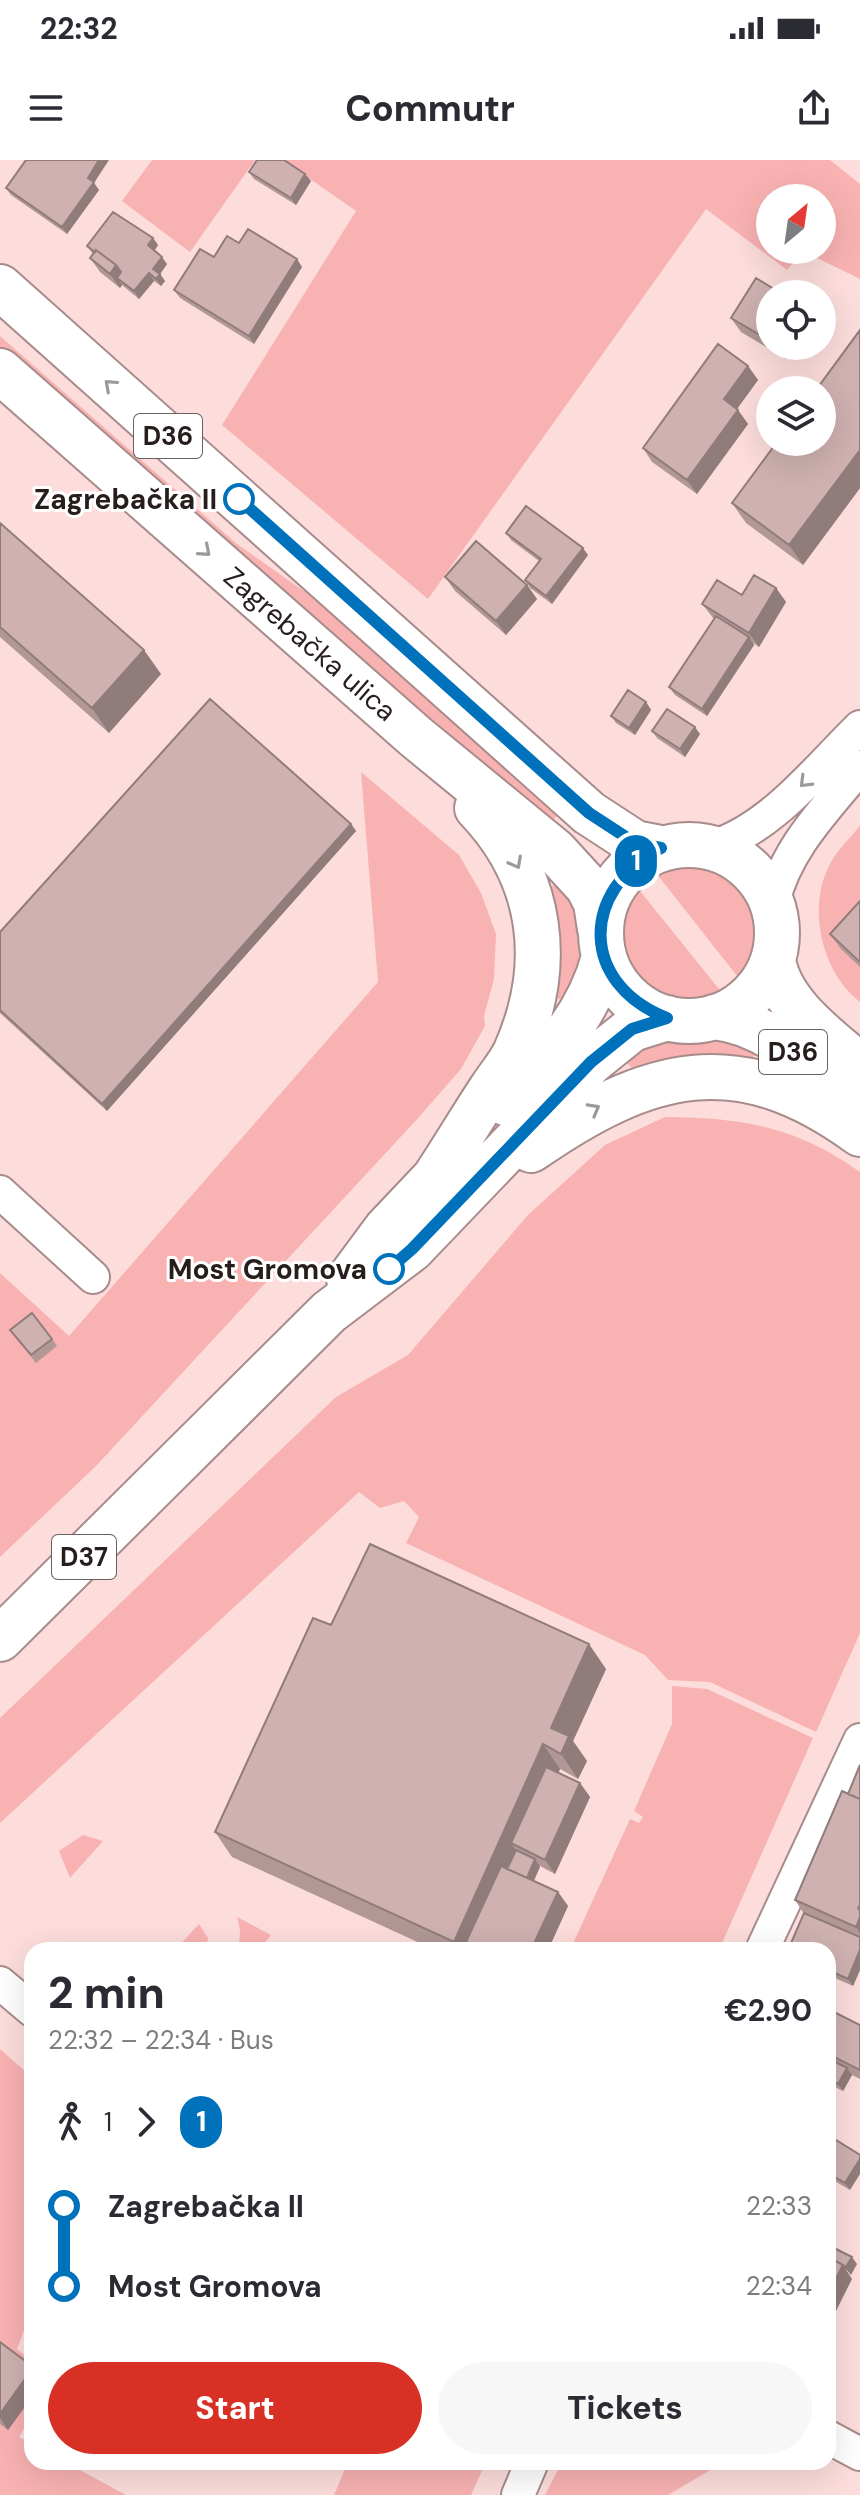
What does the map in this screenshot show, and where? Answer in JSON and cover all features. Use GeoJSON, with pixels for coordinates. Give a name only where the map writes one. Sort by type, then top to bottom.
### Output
{"type":"FeatureCollection","features":[{"type":"Feature","properties":{"kind":"main road","name":"D36"},"geometry":{"type":"LineString","coordinates":[[0,287],[589,813],[635,843],[661,848]]}},
{"type":"Feature","properties":{"kind":"main road","name":"Zagrebačka ulica"},"geometry":{"type":"LineString","coordinates":[[0,371],[416,737],[563,859],[588,887],[596,903],[602,943]]}},
{"type":"Feature","properties":{"kind":"main road"},"geometry":{"type":"LineString","coordinates":[[416,737],[489,820],[514,858],[523,877],[538,931],[536,993],[514,1055],[435,1177]]}},
{"type":"Feature","properties":{"kind":"main road","name":"D36"},"geometry":{"type":"LineString","coordinates":[[714,1017],[740,1005],[760,986],[773,960],[778,932],[773,903],[749,867],[712,847],[686,844],[661,848],[637,861],[618,879],[605,902],[602,943],[613,978],[627,996],[646,1010],[667,1018],[683,1021],[714,1017],[740,1020],[777,1039],[860,1110]]}},
{"type":"Feature","properties":{"kind":"main road"},"geometry":{"type":"LineString","coordinates":[[435,1177],[566,1038],[596,986],[602,943]]}},
{"type":"Feature","properties":{"kind":"main road","name":"D36"},"geometry":{"type":"LineString","coordinates":[[773,960],[785,991],[815,1026],[860,1066]]}},
{"type":"Feature","properties":{"kind":"main road"},"geometry":{"type":"LineString","coordinates":[[329,1312],[412,1249],[615,1041],[632,1029],[667,1018]]}},
{"type":"Feature","properties":{"kind":"main road"},"geometry":{"type":"LineString","coordinates":[[480,1177],[525,1155],[596,1107],[650,1084],[675,1079],[738,1078],[767,1085],[808,1101],[860,1134]]}},
{"type":"Feature","properties":{"kind":"main road","name":"D37"},"geometry":{"type":"LineString","coordinates":[[0,1639],[329,1312],[366,1254],[435,1177]]}},
{"type":"Feature","properties":{"kind":"street"},"geometry":{"type":"LineString","coordinates":[[712,847],[749,832],[860,727]]}},
{"type":"Feature","properties":{"kind":"street"},"geometry":{"type":"LineString","coordinates":[[773,903],[782,873],[807,832],[860,767]]}},
{"type":"Feature","properties":{"kind":"street"},"geometry":{"type":"LineString","coordinates":[[0,1192],[93,1277]]}},
{"type":"Feature","properties":{"kind":"street"},"geometry":{"type":"LineString","coordinates":[[766,1942],[860,1740]]}},
{"type":"Feature","properties":{"kind":"street"},"geometry":{"type":"LineString","coordinates":[[0,1983],[24,2003]]}},
{"type":"Feature","properties":{"kind":"street"},"geometry":{"type":"LineString","coordinates":[[836,2441],[860,2454]]}},
{"type":"Feature","properties":{"kind":"street"},"geometry":{"type":"LineString","coordinates":[[518,2495],[529,2470]]}},
{"type":"Feature","properties":{"kind":"shaded area"},"geometry":{"type":"Polygon","coordinates":[[[152,160],[255,160],[190,252],[122,201],[152,160]]]}},
{"type":"Feature","properties":{"kind":"shaded area"},"geometry":{"type":"Polygon","coordinates":[[[283,160],[830,160],[860,184],[860,279],[829,264],[836,264],[836,184],[756,184],[756,247],[706,209],[428,599],[222,425],[356,211],[283,160]]]}},
{"type":"Feature","properties":{"kind":"shaded area"},"geometry":{"type":"Polygon","coordinates":[[[0,336],[237,544],[321,603],[565,808],[547,826],[0,349],[0,336]]]}},
{"type":"Feature","properties":{"kind":"shaded area"},"geometry":{"type":"Polygon","coordinates":[[[361,772],[459,855],[481,893],[496,934],[494,979],[484,1016],[485,1026],[461,1069],[420,1116],[96,1466],[0,1557],[0,1273],[69,1336],[378,982],[361,772]]]}},
{"type":"Feature","properties":{"kind":"shaded area"},"geometry":{"type":"Polygon","coordinates":[[[860,826],[860,1002],[836,975],[828,958],[819,920],[819,901],[829,866],[860,826]]]}},
{"type":"Feature","properties":{"kind":"shaded area"},"geometry":{"type":"Polygon","coordinates":[[[676,867],[700,869],[720,876],[737,887],[748,902],[755,919],[756,938],[752,959],[741,981],[656,873],[676,867]]]}},
{"type":"Feature","properties":{"kind":"shaded area"},"geometry":{"type":"Polygon","coordinates":[[[562,876],[576,925],[579,957],[567,1006],[551,992],[545,894],[562,876]]]}},
{"type":"Feature","properties":{"kind":"shaded area"},"geometry":{"type":"Polygon","coordinates":[[[636,886],[723,994],[696,1001],[672,999],[652,991],[636,976],[625,957],[621,935],[624,911],[636,886]]]}},
{"type":"Feature","properties":{"kind":"shaded area"},"geometry":{"type":"Polygon","coordinates":[[[669,1040],[750,1044],[763,1048],[747,1062],[635,1071],[619,1055],[669,1040]]]}},
{"type":"Feature","properties":{"kind":"shaded area"},"geometry":{"type":"Polygon","coordinates":[[[665,1117],[720,1120],[767,1128],[813,1144],[860,1172],[860,1633],[816,1732],[710,1682],[668,1680],[645,1655],[406,1543],[419,1517],[404,1501],[380,1508],[359,1492],[0,1823],[0,1718],[336,1397],[408,1355],[528,1215],[605,1145],[665,1117]]]}},
{"type":"Feature","properties":{"kind":"shaded area"},"geometry":{"type":"Polygon","coordinates":[[[672,1686],[707,1689],[813,1738],[723,1942],[574,1942],[630,1819],[639,1823],[643,1817],[634,1811],[672,1724],[672,1686]]]}},
{"type":"Feature","properties":{"kind":"shaded area"},"geometry":{"type":"Polygon","coordinates":[[[83,1835],[103,1841],[70,1878],[59,1851],[83,1835]]]}},
{"type":"Feature","properties":{"kind":"shaded area"},"geometry":{"type":"Polygon","coordinates":[[[237,1917],[271,1935],[265,1942],[239,1942],[237,1917]]]}},
{"type":"Feature","properties":{"kind":"shaded area"},"geometry":{"type":"Polygon","coordinates":[[[199,1924],[208,1938],[207,1942],[182,1942],[199,1924]]]}},
{"type":"Feature","properties":{"kind":"shaded area"},"geometry":{"type":"Polygon","coordinates":[[[0,2049],[24,2070],[24,2330],[17,2349],[24,2355],[24,2429],[19,2437],[24,2440],[24,2470],[80,2470],[126,2495],[0,2495],[0,2049]]]}},
{"type":"Feature","properties":{"kind":"shaded area"},"geometry":{"type":"Polygon","coordinates":[[[345,2470],[482,2470],[471,2495],[334,2495],[345,2470]]]}},
{"type":"Feature","properties":{"kind":"shaded area"},"geometry":{"type":"Polygon","coordinates":[[[558,2470],[710,2470],[668,2495],[545,2495],[558,2470]]]}},
{"type":"Feature","properties":{"kind":"building"},"geometry":{"type":"Polygon","coordinates":[[[26,160],[99,160],[88,178],[94,182],[62,227],[6,188],[26,160]]]}},
{"type":"Feature","properties":{"kind":"building"},"geometry":{"type":"Polygon","coordinates":[[[257,160],[284,160],[305,174],[291,198],[249,172],[257,160]]]}},
{"type":"Feature","properties":{"kind":"building"},"geometry":{"type":"Polygon","coordinates":[[[113,212],[153,238],[148,245],[162,257],[153,269],[160,274],[156,279],[149,273],[134,291],[117,278],[121,272],[116,265],[87,246],[113,212]]]}},
{"type":"Feature","properties":{"kind":"building"},"geometry":{"type":"Polygon","coordinates":[[[248,229],[297,259],[249,336],[174,290],[200,249],[214,257],[227,236],[239,243],[248,229]]]}},
{"type":"Feature","properties":{"kind":"building"},"geometry":{"type":"Polygon","coordinates":[[[96,250],[116,265],[110,274],[90,258],[96,250]]]}},
{"type":"Feature","properties":{"kind":"building"},"geometry":{"type":"Polygon","coordinates":[[[756,278],[759,280],[756,280],[756,333],[731,318],[756,278]]]}},
{"type":"Feature","properties":{"kind":"building"},"geometry":{"type":"Polygon","coordinates":[[[860,330],[860,450],[789,545],[732,503],[767,456],[836,456],[836,376],[826,376],[860,330]]]}},
{"type":"Feature","properties":{"kind":"building"},"geometry":{"type":"Polygon","coordinates":[[[718,344],[748,366],[724,399],[738,410],[687,480],[643,448],[718,344]]]}},
{"type":"Feature","properties":{"kind":"building"},"geometry":{"type":"Polygon","coordinates":[[[526,506],[583,548],[546,596],[525,580],[541,559],[506,533],[526,506]]]}},
{"type":"Feature","properties":{"kind":"building"},"geometry":{"type":"Polygon","coordinates":[[[0,523],[144,650],[92,708],[0,627],[0,523]]]}},
{"type":"Feature","properties":{"kind":"building"},"geometry":{"type":"Polygon","coordinates":[[[476,541],[527,585],[496,621],[445,577],[476,541]]]}},
{"type":"Feature","properties":{"kind":"building"},"geometry":{"type":"Polygon","coordinates":[[[754,575],[776,588],[749,633],[702,604],[717,580],[742,595],[754,575]]]}},
{"type":"Feature","properties":{"kind":"building"},"geometry":{"type":"Polygon","coordinates":[[[716,616],[749,637],[702,709],[669,687],[716,616]]]}},
{"type":"Feature","properties":{"kind":"building"},"geometry":{"type":"Polygon","coordinates":[[[628,690],[646,702],[629,728],[611,716],[628,690]]]}},
{"type":"Feature","properties":{"kind":"building"},"geometry":{"type":"Polygon","coordinates":[[[210,699],[351,824],[102,1104],[0,1010],[0,932],[210,699]]]}},
{"type":"Feature","properties":{"kind":"building"},"geometry":{"type":"Polygon","coordinates":[[[667,709],[695,727],[680,749],[652,731],[667,709]]]}},
{"type":"Feature","properties":{"kind":"building"},"geometry":{"type":"Polygon","coordinates":[[[860,901],[860,962],[830,934],[860,901]]]}},
{"type":"Feature","properties":{"kind":"building"},"geometry":{"type":"Polygon","coordinates":[[[32,1313],[52,1339],[31,1355],[10,1330],[32,1313]]]}},
{"type":"Feature","properties":{"kind":"building"},"geometry":{"type":"Polygon","coordinates":[[[370,1544],[589,1644],[551,1728],[569,1736],[561,1754],[543,1744],[454,1942],[215,1832],[313,1618],[331,1625],[370,1544]]]}},
{"type":"Feature","properties":{"kind":"building"},"geometry":{"type":"Polygon","coordinates":[[[860,1765],[860,1799],[848,1794],[860,1765]]]}},
{"type":"Feature","properties":{"kind":"building"},"geometry":{"type":"Polygon","coordinates":[[[546,1767],[580,1783],[545,1860],[511,1843],[546,1767]]]}},
{"type":"Feature","properties":{"kind":"building"},"geometry":{"type":"Polygon","coordinates":[[[842,1791],[860,1799],[860,1917],[856,1927],[795,1900],[842,1791]]]}},
{"type":"Feature","properties":{"kind":"building"},"geometry":{"type":"Polygon","coordinates":[[[516,1850],[535,1859],[527,1878],[507,1869],[516,1850]]]}},
{"type":"Feature","properties":{"kind":"building"},"geometry":{"type":"Polygon","coordinates":[[[501,1866],[558,1892],[535,1942],[466,1942],[501,1866]]]}},
{"type":"Feature","properties":{"kind":"building"},"geometry":{"type":"Polygon","coordinates":[[[804,1913],[860,1937],[860,1950],[848,1979],[836,1974],[836,1942],[791,1942],[804,1913]]]}},
{"type":"Feature","properties":{"kind":"building"},"geometry":{"type":"Polygon","coordinates":[[[836,2013],[860,2025],[860,2070],[836,2058],[836,2013]]]}},
{"type":"Feature","properties":{"kind":"building"},"geometry":{"type":"Polygon","coordinates":[[[836,2062],[847,2068],[836,2083],[836,2062]]]}},
{"type":"Feature","properties":{"kind":"building"},"geometry":{"type":"Polygon","coordinates":[[[836,2140],[860,2155],[845,2183],[836,2178],[836,2140]]]}},
{"type":"Feature","properties":{"kind":"building"},"geometry":{"type":"Polygon","coordinates":[[[836,2249],[852,2257],[845,2268],[836,2261],[836,2249]]]}},
{"type":"Feature","properties":{"kind":"building"},"geometry":{"type":"Polygon","coordinates":[[[836,2261],[843,2265],[836,2279],[836,2261]]]}},
{"type":"Feature","properties":{"kind":"building"},"geometry":{"type":"Polygon","coordinates":[[[0,2342],[24,2360],[24,2380],[0,2414],[0,2342]]]}},
{"type":"Feature","properties":{"kind":"bus line","name":"1"},"geometry":{"type":"LineString","coordinates":[[239,499],[589,813],[635,843],[661,848],[637,861],[618,879],[605,902],[600,929],[604,957],[613,978],[627,996],[646,1010],[667,1018],[632,1029],[591,1062],[412,1249],[389,1269]]}},
{"type":"Feature","properties":{"kind":"place","name":"Zagrebačka II"},"geometry":{"type":"Point","coordinates":[239,499]}},
{"type":"Feature","properties":{"kind":"place","name":"Most Gromova"},"geometry":{"type":"Point","coordinates":[389,1269]}}]}
